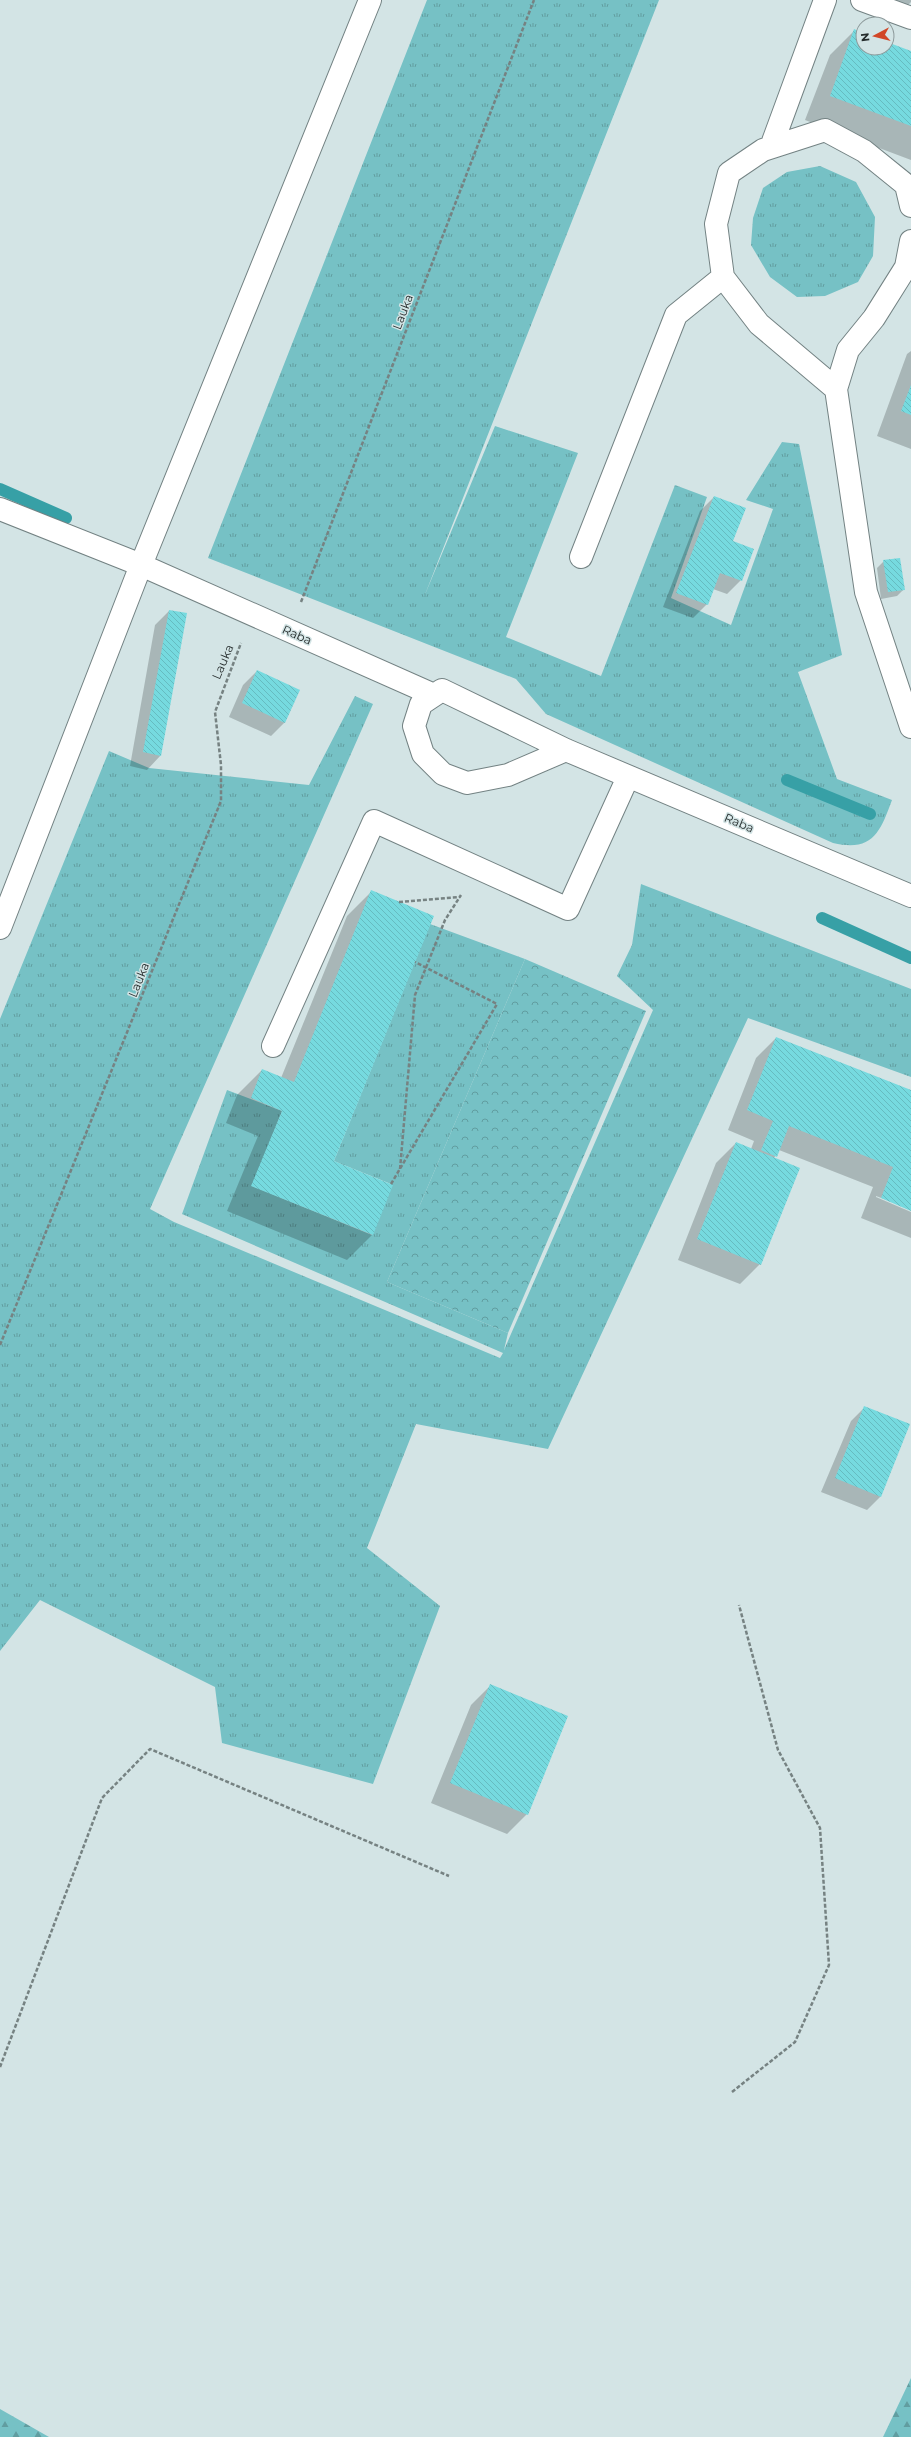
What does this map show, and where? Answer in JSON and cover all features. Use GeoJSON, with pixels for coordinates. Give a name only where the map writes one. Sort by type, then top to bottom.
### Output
{"type":"FeatureCollection","features":[{"type":"Feature","properties":{"kind":"street"},"geometry":{"type":"LineString","coordinates":[[0,928],[150,570],[370,0]]}},
{"type":"Feature","properties":{"kind":"street"},"geometry":{"type":"LineString","coordinates":[[771,147],[825,0]]}},
{"type":"Feature","properties":{"kind":"street"},"geometry":{"type":"LineString","coordinates":[[862,0],[911,18]]}},
{"type":"Feature","properties":{"kind":"street"},"geometry":{"type":"LineString","coordinates":[[836,389],[759,324],[723,277],[716,224],[729,173],[763,150],[825,130],[864,151],[906,185],[911,206]]}},
{"type":"Feature","properties":{"kind":"street"},"geometry":{"type":"LineString","coordinates":[[911,241],[906,267],[874,318],[848,350],[836,389],[866,592],[905,690],[911,727]]}},
{"type":"Feature","properties":{"kind":"street"},"geometry":{"type":"LineString","coordinates":[[581,557],[676,315],[723,277]]}},
{"type":"Feature","properties":{"kind":"street","name":"Raba"},"geometry":{"type":"LineString","coordinates":[[0,508],[150,570],[434,695],[442,690],[566,750],[911,896]]}},
{"type":"Feature","properties":{"kind":"street"},"geometry":{"type":"LineString","coordinates":[[434,695],[421,704],[414,726],[423,754],[443,774],[467,783],[484,781],[508,775],[566,750]]}},
{"type":"Feature","properties":{"kind":"street"},"geometry":{"type":"LineString","coordinates":[[274,1046],[374,821],[568,909],[628,777]]}},
{"type":"Feature","properties":{"kind":"path","name":"Lauka"},"geometry":{"type":"LineString","coordinates":[[289,631],[534,0]]}},
{"type":"Feature","properties":{"kind":"path","name":"Lauka"},"geometry":{"type":"LineString","coordinates":[[0,1345],[221,801],[221,765],[215,712],[253,615]]}},
{"type":"Feature","properties":{"kind":"path"},"geometry":{"type":"LineString","coordinates":[[400,1169],[416,995],[445,920],[477,868]]}},
{"type":"Feature","properties":{"kind":"path"},"geometry":{"type":"LineString","coordinates":[[400,902],[460,897]]}},
{"type":"Feature","properties":{"kind":"path"},"geometry":{"type":"LineString","coordinates":[[391,1184],[497,1004],[415,962]]}},
{"type":"Feature","properties":{"kind":"path"},"geometry":{"type":"LineString","coordinates":[[732,2092],[795,2042],[829,1965],[820,1828],[778,1750],[739,1605]]}},
{"type":"Feature","properties":{"kind":"path"},"geometry":{"type":"LineString","coordinates":[[0,2067],[102,1798],[150,1748],[449,1876]]}},
{"type":"Feature","properties":{"kind":"green space"},"geometry":{"type":"Polygon","coordinates":[[[427,0],[659,0],[424,597],[495,426],[578,453],[506,637],[601,676],[675,485],[707,497],[671,598],[731,625],[773,509],[746,500],[782,442],[799,444],[842,655],[798,672],[837,779],[892,800],[883,822],[873,837],[866,842],[857,845],[833,843],[546,714],[516,679],[208,558],[427,0]]]}},
{"type":"Feature","properties":{"kind":"green space"},"geometry":{"type":"Polygon","coordinates":[[[820,166],[856,182],[875,217],[873,256],[858,282],[825,296],[797,297],[770,277],[751,245],[753,218],[763,188],[787,172],[820,166]]]}},
{"type":"Feature","properties":{"kind":"green space"},"geometry":{"type":"Polygon","coordinates":[[[355,696],[373,704],[150,1209],[174,1222],[500,1358],[503,1353],[182,1214],[227,1090],[282,1111],[252,1186],[372,1235],[391,1184],[334,1161],[430,924],[525,959],[387,1282],[508,1333],[504,1350],[653,1010],[617,976],[632,945],[641,884],[911,989],[911,1077],[748,1018],[548,1449],[416,1424],[367,1548],[440,1606],[373,1784],[222,1743],[215,1687],[40,1600],[0,1651],[0,1019],[109,751],[149,768],[309,785],[355,696]]]}},
{"type":"Feature","properties":{"kind":"green space"},"geometry":{"type":"Polygon","coordinates":[[[525,959],[646,1011],[508,1333],[387,1282],[525,959]]]}},
{"type":"Feature","properties":{"kind":"green space"},"geometry":{"type":"Polygon","coordinates":[[[911,2378],[911,2437],[883,2437],[911,2378]]]}},
{"type":"Feature","properties":{"kind":"green space"},"geometry":{"type":"Polygon","coordinates":[[[0,2409],[49,2437],[0,2437],[0,2409]]]}},
{"type":"Feature","properties":{"kind":"building"},"geometry":{"type":"Polygon","coordinates":[[[854,29],[855,56],[895,56],[895,45],[911,51],[911,126],[830,96],[854,29]]]}},
{"type":"Feature","properties":{"kind":"building"},"geometry":{"type":"Polygon","coordinates":[[[911,385],[911,415],[901,411],[911,385]]]}},
{"type":"Feature","properties":{"kind":"building"},"geometry":{"type":"Polygon","coordinates":[[[714,496],[746,508],[733,541],[754,549],[742,581],[720,573],[708,605],[676,593],[714,496]]]}},
{"type":"Feature","properties":{"kind":"building"},"geometry":{"type":"Polygon","coordinates":[[[900,558],[905,590],[888,592],[883,560],[900,558]]]}},
{"type":"Feature","properties":{"kind":"building"},"geometry":{"type":"Polygon","coordinates":[[[169,610],[187,613],[161,756],[143,752],[169,610]]]}},
{"type":"Feature","properties":{"kind":"building"},"geometry":{"type":"Polygon","coordinates":[[[257,670],[300,690],[285,723],[242,703],[257,670]]]}},
{"type":"Feature","properties":{"kind":"building"},"geometry":{"type":"Polygon","coordinates":[[[371,890],[434,916],[334,1161],[393,1185],[373,1235],[251,1186],[282,1111],[251,1098],[262,1069],[294,1082],[371,890]]]}},
{"type":"Feature","properties":{"kind":"building"},"geometry":{"type":"Polygon","coordinates":[[[776,1037],[911,1090],[911,1211],[881,1198],[893,1167],[789,1126],[777,1157],[761,1150],[773,1121],[747,1110],[776,1037]]]}},
{"type":"Feature","properties":{"kind":"building"},"geometry":{"type":"Polygon","coordinates":[[[736,1142],[800,1168],[761,1265],[697,1239],[736,1142]]]}},
{"type":"Feature","properties":{"kind":"building"},"geometry":{"type":"Polygon","coordinates":[[[864,1406],[910,1424],[881,1497],[835,1478],[864,1406]]]}},
{"type":"Feature","properties":{"kind":"building"},"geometry":{"type":"Polygon","coordinates":[[[490,1684],[568,1716],[528,1815],[450,1783],[490,1684]]]}},
{"type":"Feature","properties":{"kind":"waterway"},"geometry":{"type":"LineString","coordinates":[[0,489],[66,518]]}},
{"type":"Feature","properties":{"kind":"waterway"},"geometry":{"type":"LineString","coordinates":[[787,780],[870,814]]}},
{"type":"Feature","properties":{"kind":"waterway"},"geometry":{"type":"LineString","coordinates":[[822,918],[911,958]]}}]}
